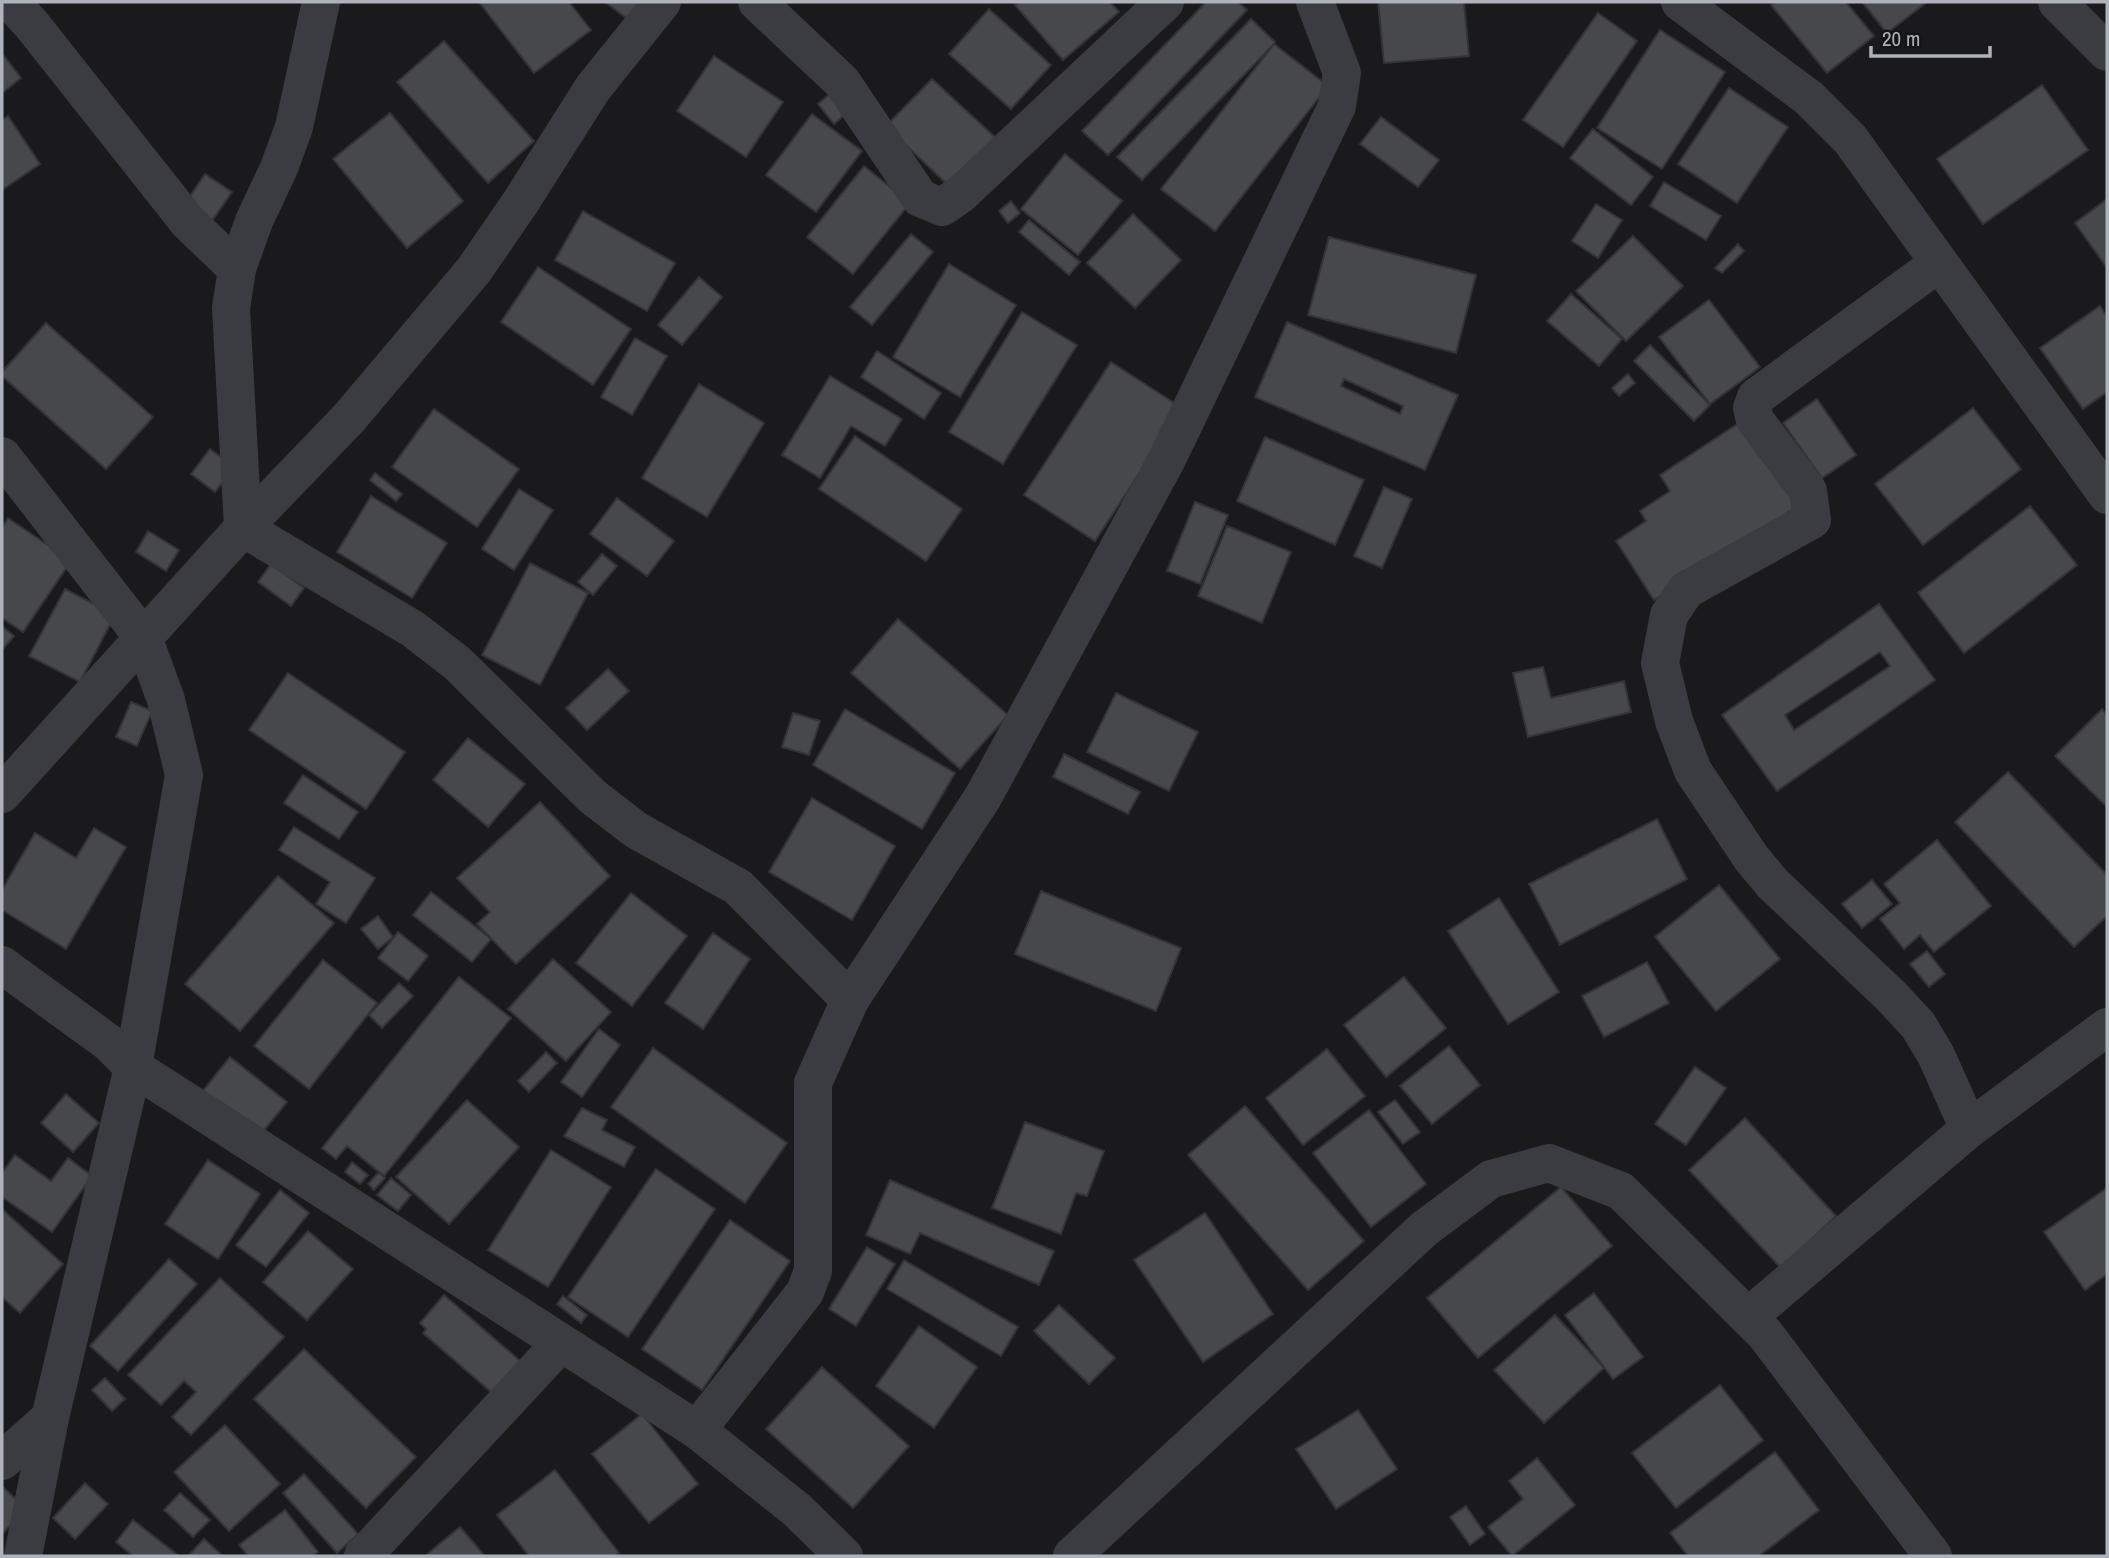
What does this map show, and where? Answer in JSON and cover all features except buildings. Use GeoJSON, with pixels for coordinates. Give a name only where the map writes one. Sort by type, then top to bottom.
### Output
{"type":"FeatureCollection","features":[{"type":"Feature","properties":{"kind":"street"},"geometry":{"type":"LineString","coordinates":[[11,2],[188,222],[237,269]]}},
{"type":"Feature","properties":{"kind":"street"},"geometry":{"type":"LineString","coordinates":[[243,528],[231,308],[237,269],[254,221],[279,168],[294,127],[321,2]]}},
{"type":"Feature","properties":{"kind":"street"},"geometry":{"type":"LineString","coordinates":[[2,794],[243,528],[349,418],[474,270],[593,88],[662,2]]}},
{"type":"Feature","properties":{"kind":"street"},"geometry":{"type":"LineString","coordinates":[[757,2],[842,82],[920,198],[942,207],[961,194],[1165,2]]}},
{"type":"Feature","properties":{"kind":"street"},"geometry":{"type":"LineString","coordinates":[[696,1430],[805,1292],[813,1271],[813,1083],[849,1000],[990,785],[1166,461],[1337,106],[1342,73],[1315,2]]}},
{"type":"Feature","properties":{"kind":"street"},"geometry":{"type":"LineString","coordinates":[[1680,2],[1809,98],[1850,139],[2107,495]]}},
{"type":"Feature","properties":{"kind":"street"},"geometry":{"type":"LineString","coordinates":[[2057,2],[2107,52]]}},
{"type":"Feature","properties":{"kind":"street"},"geometry":{"type":"LineString","coordinates":[[1939,263],[1756,397],[1752,408],[1755,420],[1808,491],[1812,520],[1686,590],[1669,615],[1660,663],[1674,722],[1693,771],[1718,810],[1773,884],[1918,1025],[1936,1055],[1969,1129]]}},
{"type":"Feature","properties":{"kind":"street"},"geometry":{"type":"LineString","coordinates":[[2,456],[143,637],[166,700],[184,775],[133,1067],[50,1419],[23,1556]]}},
{"type":"Feature","properties":{"kind":"street"},"geometry":{"type":"LineString","coordinates":[[243,528],[414,629],[457,663],[593,797],[636,830],[738,887],[849,1000]]}},
{"type":"Feature","properties":{"kind":"street"},"geometry":{"type":"LineString","coordinates":[[2,965],[108,1043],[133,1067],[696,1430],[797,1510],[844,1556]]}},
{"type":"Feature","properties":{"kind":"street"},"geometry":{"type":"LineString","coordinates":[[1748,1317],[1969,1129],[2107,1027]]}},
{"type":"Feature","properties":{"kind":"street"},"geometry":{"type":"LineString","coordinates":[[1072,1556],[1424,1229],[1491,1179],[1549,1163],[1621,1191],[1748,1317],[1765,1335],[1933,1556]]}},
{"type":"Feature","properties":{"kind":"street"},"geometry":{"type":"LineString","coordinates":[[363,1556],[561,1343]]}},
{"type":"Feature","properties":{"kind":"street"},"geometry":{"type":"LineString","coordinates":[[2,1461],[50,1419]]}}]}
